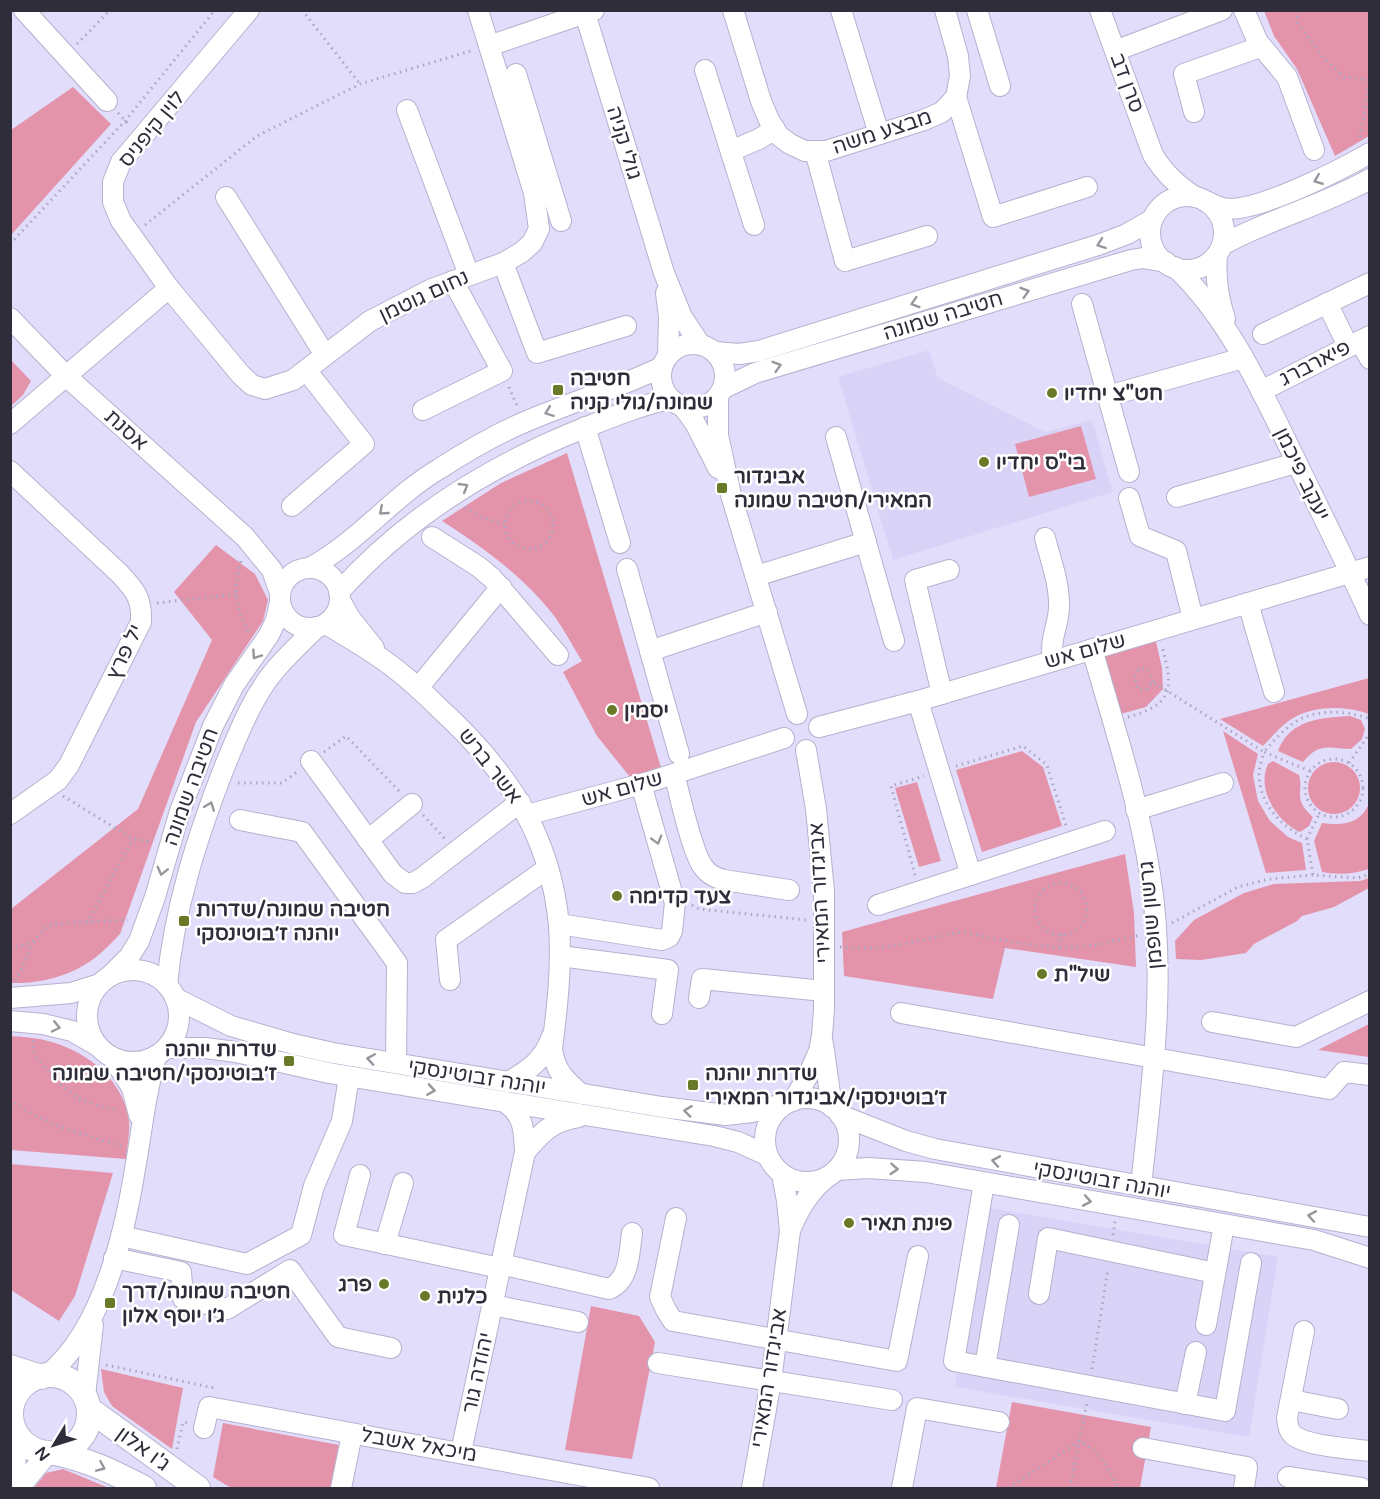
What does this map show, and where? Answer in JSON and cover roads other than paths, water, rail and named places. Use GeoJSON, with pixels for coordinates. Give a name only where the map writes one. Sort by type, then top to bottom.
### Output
{"type":"FeatureCollection","features":[{"type":"Feature","properties":{"kind":"main road"},"geometry":{"type":"LineString","coordinates":[[10,1367],[44,1376],[58,1376],[78,1387],[87,1403],[89,1422],[77,1443],[67,1450],[51,1453],[30,1448],[13,1427],[14,1400],[20,1389],[30,1381],[44,1376]]}},
{"type":"Feature","properties":{"kind":"main road","name":"ג'ו אלון"},"geometry":{"type":"LineString","coordinates":[[87,1403],[198,1488]]}},
{"type":"Feature","properties":{"kind":"main road","name":"ג'ו אלון"},"geometry":{"type":"LineString","coordinates":[[51,1453],[82,1459],[106,1468],[144,1488]]}},
{"type":"Feature","properties":{"kind":"street"},"geometry":{"type":"LineString","coordinates":[[10,18],[21,10],[107,101]]}},
{"type":"Feature","properties":{"kind":"street","name":"לוין קיפניס"},"geometry":{"type":"LineString","coordinates":[[169,288],[122,221],[113,202],[113,182],[121,162],[249,10]]}},
{"type":"Feature","properties":{"kind":"street"},"geometry":{"type":"LineString","coordinates":[[478,10],[489,46]]}},
{"type":"Feature","properties":{"kind":"street","name":"מבצע משה"},"geometry":{"type":"LineString","coordinates":[[733,10],[761,101],[778,135],[805,151],[826,151],[942,112],[956,98],[960,76],[958,56],[946,15]]}},
{"type":"Feature","properties":{"kind":"street"},"geometry":{"type":"LineString","coordinates":[[841,10],[879,134]]}},
{"type":"Feature","properties":{"kind":"street"},"geometry":{"type":"LineString","coordinates":[[946,15],[976,10],[1000,86]]}},
{"type":"Feature","properties":{"kind":"street","name":"סרן דב"},"geometry":{"type":"LineString","coordinates":[[1100,10],[1153,155],[1165,174],[1178,186],[1200,199]]}},
{"type":"Feature","properties":{"kind":"street"},"geometry":{"type":"LineString","coordinates":[[1115,51],[1222,10]]}},
{"type":"Feature","properties":{"kind":"street"},"geometry":{"type":"LineString","coordinates":[[1194,112],[1184,74],[1260,47],[1244,10]]}},
{"type":"Feature","properties":{"kind":"street","name":"גולי קניה"},"geometry":{"type":"LineString","coordinates":[[489,46],[588,12],[664,273],[682,317],[707,348]]}},
{"type":"Feature","properties":{"kind":"street"},"geometry":{"type":"LineString","coordinates":[[1258,42],[1287,77],[1314,150]]}},
{"type":"Feature","properties":{"kind":"street","name":"נחום גוטמן"},"geometry":{"type":"LineString","coordinates":[[169,288],[241,375],[252,385],[265,389],[293,380],[370,321],[400,304],[503,263],[522,252],[532,243],[539,229],[534,193],[515,98],[489,46]]}},
{"type":"Feature","properties":{"kind":"street"},"geometry":{"type":"LineString","coordinates":[[705,70],[754,225]]}},
{"type":"Feature","properties":{"kind":"street"},"geometry":{"type":"LineString","coordinates":[[516,74],[515,98],[561,221]]}},
{"type":"Feature","properties":{"kind":"street"},"geometry":{"type":"LineString","coordinates":[[956,98],[993,217],[1087,188]]}},
{"type":"Feature","properties":{"kind":"street"},"geometry":{"type":"LineString","coordinates":[[407,110],[461,278],[502,371],[423,410]]}},
{"type":"Feature","properties":{"kind":"street"},"geometry":{"type":"LineString","coordinates":[[731,151],[775,129]]}},
{"type":"Feature","properties":{"kind":"street"},"geometry":{"type":"LineString","coordinates":[[815,151],[845,261],[927,236]]}},
{"type":"Feature","properties":{"kind":"street","name":"סרן דב"},"geometry":{"type":"LineString","coordinates":[[1153,155],[1155,215]]}},
{"type":"Feature","properties":{"kind":"street"},"geometry":{"type":"LineString","coordinates":[[1363,157],[1299,188],[1240,208],[1223,208],[1200,199],[1184,196],[1174,198],[1165,203],[1155,215],[1151,228],[1154,247],[1170,265],[1194,269],[1210,262],[1220,250],[1240,235],[1342,194],[1370,179]]}},
{"type":"Feature","properties":{"kind":"street"},"geometry":{"type":"LineString","coordinates":[[226,197],[325,355]]}},
{"type":"Feature","properties":{"kind":"street"},"geometry":{"type":"LineString","coordinates":[[1200,199],[1218,212],[1222,220],[1224,237],[1220,250]]}},
{"type":"Feature","properties":{"kind":"street","name":"חטיבה שמונה"},"geometry":{"type":"LineString","coordinates":[[707,348],[739,354],[759,351],[1101,244],[1126,234],[1155,215]]}},
{"type":"Feature","properties":{"kind":"street","name":"יעקב פיכמן"},"geometry":{"type":"LineString","coordinates":[[1220,250],[1215,274],[1219,301],[1230,335]]}},
{"type":"Feature","properties":{"kind":"street","name":"חטיבה שמונה"},"geometry":{"type":"LineString","coordinates":[[721,393],[755,373],[1131,260],[1143,258],[1170,265]]}},
{"type":"Feature","properties":{"kind":"street"},"geometry":{"type":"LineString","coordinates":[[503,263],[537,353],[626,326]]}},
{"type":"Feature","properties":{"kind":"street","name":"יעקב פיכמן"},"geometry":{"type":"LineString","coordinates":[[1170,265],[1196,288],[1230,335],[1262,391],[1370,615]]}},
{"type":"Feature","properties":{"kind":"street","name":"גולי קניה"},"geometry":{"type":"LineString","coordinates":[[664,273],[669,317],[665,361]]}},
{"type":"Feature","properties":{"kind":"street"},"geometry":{"type":"LineString","coordinates":[[1263,334],[1370,283]]}},
{"type":"Feature","properties":{"kind":"street"},"geometry":{"type":"LineString","coordinates":[[10,424],[169,288]]}},
{"type":"Feature","properties":{"kind":"street"},"geometry":{"type":"LineString","coordinates":[[1327,303],[1359,341],[1370,359]]}},
{"type":"Feature","properties":{"kind":"street"},"geometry":{"type":"LineString","coordinates":[[1082,304],[1129,472]]}},
{"type":"Feature","properties":{"kind":"street","name":"אסנת"},"geometry":{"type":"LineString","coordinates":[[10,318],[67,377],[245,537],[265,551],[305,568]]}},
{"type":"Feature","properties":{"kind":"street","name":"פיארברג"},"geometry":{"type":"LineString","coordinates":[[1262,391],[1359,341]]}},
{"type":"Feature","properties":{"kind":"street"},"geometry":{"type":"LineString","coordinates":[[721,393],[705,407],[698,408],[677,403],[636,408],[527,454],[452,494],[421,516],[354,576],[340,596],[336,614],[321,625],[309,628],[293,623],[287,618],[280,598],[287,578],[331,555],[403,493],[471,449],[524,422],[617,387],[665,361],[682,345],[707,348],[720,358],[726,373],[721,393],[718,435],[731,495],[797,714]]}},
{"type":"Feature","properties":{"kind":"street"},"geometry":{"type":"LineString","coordinates":[[1108,396],[1243,358]]}},
{"type":"Feature","properties":{"kind":"street"},"geometry":{"type":"LineString","coordinates":[[665,361],[662,384],[709,448],[731,495]]}},
{"type":"Feature","properties":{"kind":"street"},"geometry":{"type":"LineString","coordinates":[[292,506],[364,444],[306,370]]}},
{"type":"Feature","properties":{"kind":"street"},"geometry":{"type":"LineString","coordinates":[[585,428],[620,543]]}},
{"type":"Feature","properties":{"kind":"street"},"geometry":{"type":"LineString","coordinates":[[836,437],[894,641]]}},
{"type":"Feature","properties":{"kind":"street"},"geometry":{"type":"LineString","coordinates":[[1178,497],[1296,463]]}},
{"type":"Feature","properties":{"kind":"street","name":"יל פרץ"},"geometry":{"type":"LineString","coordinates":[[10,471],[120,574],[133,588],[142,605],[141,622],[69,765],[58,780],[10,814]]}},
{"type":"Feature","properties":{"kind":"street"},"geometry":{"type":"LineString","coordinates":[[1129,498],[1140,536],[1176,551],[1193,619]]}},
{"type":"Feature","properties":{"kind":"street","name":"אסנת"},"geometry":{"type":"LineString","coordinates":[[245,537],[272,570],[280,598]]}},
{"type":"Feature","properties":{"kind":"street"},"geometry":{"type":"LineString","coordinates":[[432,537],[479,567],[501,587],[558,655]]}},
{"type":"Feature","properties":{"kind":"street"},"geometry":{"type":"LineString","coordinates":[[1045,538],[1059,593],[1059,612],[1052,633],[1053,660]]}},
{"type":"Feature","properties":{"kind":"street"},"geometry":{"type":"LineString","coordinates":[[756,576],[866,542]]}},
{"type":"Feature","properties":{"kind":"street","name":"שלום אש"},"geometry":{"type":"LineString","coordinates":[[819,728],[942,694],[1350,571],[1370,567]]}},
{"type":"Feature","properties":{"kind":"street"},"geometry":{"type":"LineString","coordinates":[[305,568],[325,572],[337,584],[340,596]]}},
{"type":"Feature","properties":{"kind":"street"},"geometry":{"type":"LineString","coordinates":[[627,570],[679,754]]}},
{"type":"Feature","properties":{"kind":"street"},"geometry":{"type":"LineString","coordinates":[[942,694],[915,580],[949,570]]}},
{"type":"Feature","properties":{"kind":"street"},"geometry":{"type":"LineString","coordinates":[[418,688],[501,587]]}},
{"type":"Feature","properties":{"kind":"street","name":"אשר ברש"},"geometry":{"type":"LineString","coordinates":[[340,596],[350,618],[364,636],[393,667],[485,752],[524,809],[548,868],[559,924],[560,956],[552,1049],[554,1062],[564,1079],[581,1094]]}},
{"type":"Feature","properties":{"kind":"street","name":"חטיבה שמונה"},"geometry":{"type":"LineString","coordinates":[[105,980],[129,957],[139,941],[180,811],[213,726],[234,685],[257,653],[276,620],[280,598]]}},
{"type":"Feature","properties":{"kind":"street"},"geometry":{"type":"LineString","coordinates":[[1248,603],[1274,692]]}},
{"type":"Feature","properties":{"kind":"street"},"geometry":{"type":"LineString","coordinates":[[650,651],[767,612]]}},
{"type":"Feature","properties":{"kind":"street","name":"חטיבה שמונה"},"geometry":{"type":"LineString","coordinates":[[171,991],[174,935],[189,867],[204,820],[237,737],[256,699],[274,671],[321,625]]}},
{"type":"Feature","properties":{"kind":"street","name":"אשר ברש"},"geometry":{"type":"LineString","coordinates":[[321,625],[393,667]]}},
{"type":"Feature","properties":{"kind":"street","name":"גרשון שופמן"},"geometry":{"type":"LineString","coordinates":[[1092,650],[1136,810],[1150,874],[1156,931],[1157,988],[1154,1058],[1141,1186]]}},
{"type":"Feature","properties":{"kind":"street"},"geometry":{"type":"LineString","coordinates":[[918,701],[971,875]]}},
{"type":"Feature","properties":{"kind":"street"},"geometry":{"type":"LineString","coordinates":[[797,714],[811,716],[819,728],[817,741],[806,750],[795,749],[786,743],[784,738],[785,723],[797,714]]}},
{"type":"Feature","properties":{"kind":"street","name":"שלום אש"},"geometry":{"type":"LineString","coordinates":[[524,809],[641,784],[784,738]]}},
{"type":"Feature","properties":{"kind":"street","name":"אביגדור המאירי"},"geometry":{"type":"LineString","coordinates":[[806,750],[824,891],[822,1036],[836,1111]]}},
{"type":"Feature","properties":{"kind":"street"},"geometry":{"type":"LineString","coordinates":[[311,761],[396,878],[405,883],[413,883],[524,809]]}},
{"type":"Feature","properties":{"kind":"street"},"geometry":{"type":"LineString","coordinates":[[674,774],[696,851],[706,871],[724,880],[789,890]]}},
{"type":"Feature","properties":{"kind":"street"},"geometry":{"type":"LineString","coordinates":[[1136,810],[1223,783]]}},
{"type":"Feature","properties":{"kind":"street"},"geometry":{"type":"LineString","coordinates":[[559,924],[663,940],[669,937],[672,931],[675,903],[641,784]]}},
{"type":"Feature","properties":{"kind":"street"},"geometry":{"type":"LineString","coordinates":[[368,840],[412,804]]}},
{"type":"Feature","properties":{"kind":"street"},"geometry":{"type":"LineString","coordinates":[[240,820],[302,832],[397,963],[396,1063]]}},
{"type":"Feature","properties":{"kind":"street"},"geometry":{"type":"LineString","coordinates":[[878,905],[1105,831]]}},
{"type":"Feature","properties":{"kind":"street"},"geometry":{"type":"LineString","coordinates":[[450,980],[446,939],[548,868]]}},
{"type":"Feature","properties":{"kind":"street"},"geometry":{"type":"LineString","coordinates":[[560,956],[668,970],[662,1014]]}},
{"type":"Feature","properties":{"kind":"street"},"geometry":{"type":"LineString","coordinates":[[13,990],[71,993],[126,970],[141,970],[155,975],[171,991],[179,1011],[179,1024],[174,1037],[161,1053],[144,1104],[121,1236],[95,1310],[73,1350],[59,1365],[44,1376]]}},
{"type":"Feature","properties":{"kind":"street"},"geometry":{"type":"LineString","coordinates":[[699,998],[702,979],[824,992]]}},
{"type":"Feature","properties":{"kind":"street"},"geometry":{"type":"LineString","coordinates":[[105,980],[92,995],[88,1008],[89,1028],[132,1088],[139,1110],[139,1142]]}},
{"type":"Feature","properties":{"kind":"street","name":"יוהנה זבוטינסקי"},"geometry":{"type":"LineString","coordinates":[[171,991],[205,1014],[255,1034],[333,1053],[662,1107],[726,1115],[752,1112],[790,1102]]}},
{"type":"Feature","properties":{"kind":"street"},"geometry":{"type":"LineString","coordinates":[[1212,1022],[1296,1036],[1370,1001]]}},
{"type":"Feature","properties":{"kind":"street"},"geometry":{"type":"LineString","coordinates":[[901,1013],[1329,1089],[1344,1072],[1370,1075]]}},
{"type":"Feature","properties":{"kind":"street"},"geometry":{"type":"LineString","coordinates":[[10,1021],[72,1031],[106,1052],[128,1062],[142,1062],[161,1053]]}},
{"type":"Feature","properties":{"kind":"street","name":"אשר ברש"},"geometry":{"type":"LineString","coordinates":[[508,1082],[528,1071],[538,1062],[548,1048],[554,1031]]}},
{"type":"Feature","properties":{"kind":"street","name":"אביגדור המאירי"},"geometry":{"type":"LineString","coordinates":[[790,1102],[814,1064],[822,1036]]}},
{"type":"Feature","properties":{"kind":"street","name":"יוהנה זבוטינסקי"},"geometry":{"type":"LineString","coordinates":[[161,1053],[205,1048],[236,1052],[349,1077],[714,1136],[738,1142],[767,1155]]}},
{"type":"Feature","properties":{"kind":"street"},"geometry":{"type":"LineString","coordinates":[[121,1236],[247,1264],[301,1235],[314,1186],[342,1121],[349,1077]]}},
{"type":"Feature","properties":{"kind":"street"},"geometry":{"type":"LineString","coordinates":[[813,1099],[836,1111],[846,1125],[848,1143],[843,1160],[831,1173],[816,1181],[804,1182],[782,1174],[767,1155],[765,1143],[770,1120],[777,1110],[790,1102],[813,1099]]}},
{"type":"Feature","properties":{"kind":"street","name":"יהודה גור"},"geometry":{"type":"LineString","coordinates":[[461,1452],[525,1152],[522,1121],[515,1109],[506,1103]]}},
{"type":"Feature","properties":{"kind":"street","name":"יוהנה זבוטינסקי"},"geometry":{"type":"LineString","coordinates":[[836,1111],[906,1141],[935,1149],[1370,1227]]}},
{"type":"Feature","properties":{"kind":"street"},"geometry":{"type":"LineString","coordinates":[[525,1152],[547,1128],[564,1120],[585,1116]]}},
{"type":"Feature","properties":{"kind":"street","name":"יוהנה זבוטינסקי"},"geometry":{"type":"LineString","coordinates":[[831,1173],[868,1168],[926,1172],[1314,1240],[1370,1258]]}},
{"type":"Feature","properties":{"kind":"street","name":"אביגדור המאירי"},"geometry":{"type":"LineString","coordinates":[[790,1231],[804,1201],[812,1190],[831,1173]]}},
{"type":"Feature","properties":{"kind":"street","name":"אביגדור המאירי"},"geometry":{"type":"LineString","coordinates":[[752,1488],[771,1381],[790,1231],[782,1174]]}},
{"type":"Feature","properties":{"kind":"street"},"geometry":{"type":"LineString","coordinates":[[360,1175],[344,1235],[385,1244],[609,1288],[615,1286],[627,1270],[632,1233]]}},
{"type":"Feature","properties":{"kind":"street"},"geometry":{"type":"LineString","coordinates":[[385,1244],[403,1182]]}},
{"type":"Feature","properties":{"kind":"street"},"geometry":{"type":"LineString","coordinates":[[984,1183],[954,1361],[1225,1411],[1251,1263]]}},
{"type":"Feature","properties":{"kind":"street"},"geometry":{"type":"LineString","coordinates":[[676,1218],[660,1297],[666,1311],[674,1320],[897,1361],[918,1256]]}},
{"type":"Feature","properties":{"kind":"street"},"geometry":{"type":"LineString","coordinates":[[985,1367],[1009,1225]]}},
{"type":"Feature","properties":{"kind":"street"},"geometry":{"type":"LineString","coordinates":[[1206,1325],[1224,1225]]}},
{"type":"Feature","properties":{"kind":"street"},"geometry":{"type":"LineString","coordinates":[[1038,1294],[1048,1238],[1215,1273]]}},
{"type":"Feature","properties":{"kind":"street"},"geometry":{"type":"LineString","coordinates":[[114,1258],[181,1272],[183,1298],[227,1309],[290,1270],[338,1336],[391,1348]]}},
{"type":"Feature","properties":{"kind":"street"},"geometry":{"type":"LineString","coordinates":[[492,1305],[578,1323]]}},
{"type":"Feature","properties":{"kind":"street"},"geometry":{"type":"LineString","coordinates":[[87,1403],[88,1362],[95,1310]]}},
{"type":"Feature","properties":{"kind":"street"},"geometry":{"type":"LineString","coordinates":[[1304,1331],[1287,1418],[1289,1430],[1297,1438],[1370,1451]]}},
{"type":"Feature","properties":{"kind":"street"},"geometry":{"type":"LineString","coordinates":[[1185,1404],[1196,1352]]}},
{"type":"Feature","properties":{"kind":"street"},"geometry":{"type":"LineString","coordinates":[[658,1363],[892,1400]]}},
{"type":"Feature","properties":{"kind":"street"},"geometry":{"type":"LineString","coordinates":[[1291,1400],[1338,1409]]}},
{"type":"Feature","properties":{"kind":"street","name":"מיכאל אשבל"},"geometry":{"type":"LineString","coordinates":[[204,1428],[209,1407],[461,1452],[576,1482],[649,1488]]}},
{"type":"Feature","properties":{"kind":"street"},"geometry":{"type":"LineString","coordinates":[[902,1488],[917,1408],[999,1422]]}},
{"type":"Feature","properties":{"kind":"street"},"geometry":{"type":"LineString","coordinates":[[13,1427],[14,1488]]}},
{"type":"Feature","properties":{"kind":"street"},"geometry":{"type":"LineString","coordinates":[[341,1488],[352,1434]]}},
{"type":"Feature","properties":{"kind":"street"},"geometry":{"type":"LineString","coordinates":[[1143,1448],[1247,1467],[1244,1488]]}},
{"type":"Feature","properties":{"kind":"street"},"geometry":{"type":"LineString","coordinates":[[19,1488],[51,1453]]}},
{"type":"Feature","properties":{"kind":"street"},"geometry":{"type":"LineString","coordinates":[[1288,1477],[1361,1488]]}},
{"type":"Feature","properties":{"kind":"place","name":"חטיבה שמונה/גולי קניה"},"geometry":{"type":"Point","coordinates":[558,390]}},
{"type":"Feature","properties":{"kind":"place","name":"חט\"צ יחדיו"},"geometry":{"type":"Point","coordinates":[1052,393]}},
{"type":"Feature","properties":{"kind":"place","name":"בי\"ס יחדיו"},"geometry":{"type":"Point","coordinates":[984,462]}},
{"type":"Feature","properties":{"kind":"place","name":"אביגדור המאירי/חטיבה שמונה"},"geometry":{"type":"Point","coordinates":[722,488]}},
{"type":"Feature","properties":{"kind":"place","name":"יסמין"},"geometry":{"type":"Point","coordinates":[612,710]}},
{"type":"Feature","properties":{"kind":"place","name":"צעד קדימה"},"geometry":{"type":"Point","coordinates":[617,896]}},
{"type":"Feature","properties":{"kind":"place","name":"חטיבה שמונה/שדרות יוהנה ז׳בוטינסקי"},"geometry":{"type":"Point","coordinates":[184,921]}},
{"type":"Feature","properties":{"kind":"place","name":"שיל\"ת"},"geometry":{"type":"Point","coordinates":[1042,974]}},
{"type":"Feature","properties":{"kind":"place","name":"שדרות יוהנה ז׳בוטינסקי/חטיבה שמונה"},"geometry":{"type":"Point","coordinates":[289,1061]}},
{"type":"Feature","properties":{"kind":"place","name":"שדרות יוהנה ז׳בוטינסקי/אביגדור המאירי"},"geometry":{"type":"Point","coordinates":[693,1085]}},
{"type":"Feature","properties":{"kind":"place","name":"פינת תאיר"},"geometry":{"type":"Point","coordinates":[849,1223]}},
{"type":"Feature","properties":{"kind":"place","name":"פרג"},"geometry":{"type":"Point","coordinates":[384,1284]}},
{"type":"Feature","properties":{"kind":"place","name":"כלנית"},"geometry":{"type":"Point","coordinates":[425,1296]}},
{"type":"Feature","properties":{"kind":"place","name":"חטיבה שמונה/דרך ג׳ו יוסף אלון"},"geometry":{"type":"Point","coordinates":[110,1303]}}]}
